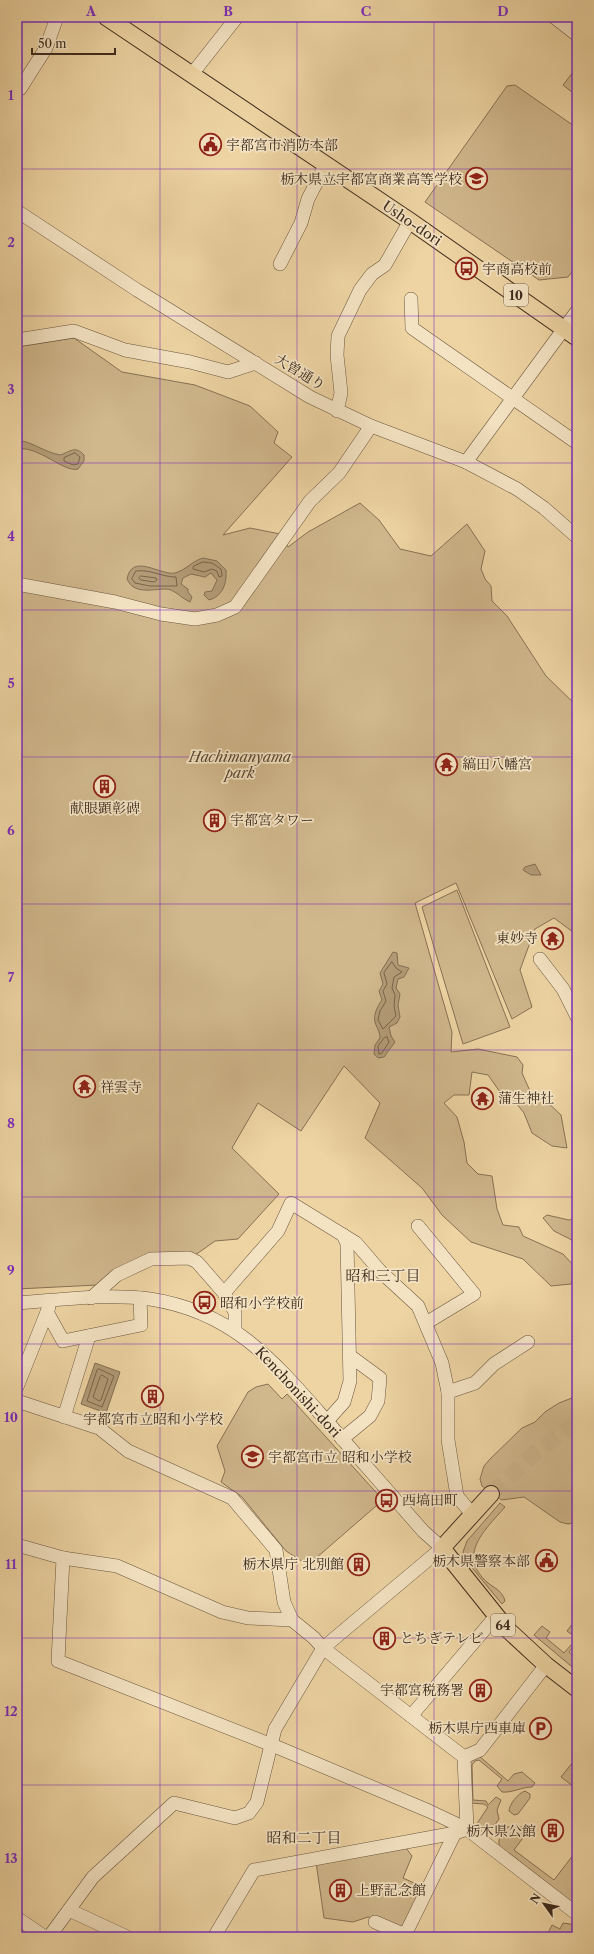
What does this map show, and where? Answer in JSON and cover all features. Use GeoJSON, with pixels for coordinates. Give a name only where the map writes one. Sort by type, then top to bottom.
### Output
{"type":"FeatureCollection","features":[{"type":"Feature","properties":{"kind":"main road","name":"Usho-dori"},"geometry":{"type":"LineString","coordinates":[[117,20],[192,74],[410,221],[577,338]]}},
{"type":"Feature","properties":{"kind":"main road"},"geometry":{"type":"LineString","coordinates":[[442,1548],[490,1494]]}},
{"type":"Feature","properties":{"kind":"main road","name":"Kenchonishi-dori"},"geometry":{"type":"LineString","coordinates":[[442,1548],[496,1616],[518,1640],[546,1665],[577,1689]]}},
{"type":"Feature","properties":{"kind":"street"},"geometry":{"type":"LineString","coordinates":[[20,89],[46,48],[58,17]]}},
{"type":"Feature","properties":{"kind":"street"},"geometry":{"type":"LineString","coordinates":[[192,74],[237,17]]}},
{"type":"Feature","properties":{"kind":"street"},"geometry":{"type":"LineString","coordinates":[[554,17],[577,35]]}},
{"type":"Feature","properties":{"kind":"street"},"geometry":{"type":"LineString","coordinates":[[280,264],[301,223],[308,199],[326,164]]}},
{"type":"Feature","properties":{"kind":"street","name":"大曽通り"},"geometry":{"type":"LineString","coordinates":[[17,211],[137,290],[310,397],[337,412],[466,462],[517,489],[544,508],[577,537]]}},
{"type":"Feature","properties":{"kind":"street"},"geometry":{"type":"LineString","coordinates":[[337,412],[341,393],[337,355],[338,336],[360,290],[372,274],[385,265],[410,221]]}},
{"type":"Feature","properties":{"kind":"street"},"geometry":{"type":"LineString","coordinates":[[411,299],[412,328],[514,397],[577,443]]}},
{"type":"Feature","properties":{"kind":"street"},"geometry":{"type":"LineString","coordinates":[[466,462],[577,311]]}},
{"type":"Feature","properties":{"kind":"street"},"geometry":{"type":"LineString","coordinates":[[17,340],[74,331],[125,350],[190,362],[228,372],[256,364]]}},
{"type":"Feature","properties":{"kind":"street"},"geometry":{"type":"LineString","coordinates":[[17,584],[115,602],[161,614],[195,619],[217,615],[235,607],[310,501],[339,472],[371,426]]}},
{"type":"Feature","properties":{"kind":"street"},"geometry":{"type":"LineString","coordinates":[[540,959],[563,989],[577,1017]]}},
{"type":"Feature","properties":{"kind":"street"},"geometry":{"type":"LineString","coordinates":[[224,1293],[278,1231],[290,1203],[356,1243],[380,1271],[418,1306],[426,1322],[442,1363],[448,1392],[448,1440],[457,1496],[472,1514]]}},
{"type":"Feature","properties":{"kind":"street"},"geometry":{"type":"LineString","coordinates":[[418,1226],[474,1294],[426,1322]]}},
{"type":"Feature","properties":{"kind":"street"},"geometry":{"type":"LineString","coordinates":[[327,1421],[344,1402],[350,1381],[347,1243],[343,1235]]}},
{"type":"Feature","properties":{"kind":"street"},"geometry":{"type":"LineString","coordinates":[[91,1298],[117,1275],[151,1259],[189,1258],[197,1262],[224,1293],[234,1312],[235,1330]]}},
{"type":"Feature","properties":{"kind":"street","name":"Kenchonishi-dori"},"geometry":{"type":"LineString","coordinates":[[17,1303],[49,1306],[91,1298],[118,1296],[140,1298],[192,1309],[235,1330],[268,1357],[327,1421],[423,1530],[442,1548]]}},
{"type":"Feature","properties":{"kind":"street"},"geometry":{"type":"LineString","coordinates":[[49,1306],[63,1341],[141,1324],[140,1298]]}},
{"type":"Feature","properties":{"kind":"street"},"geometry":{"type":"LineString","coordinates":[[17,1387],[49,1306]]}},
{"type":"Feature","properties":{"kind":"street"},"geometry":{"type":"LineString","coordinates":[[64,1417],[89,1336]]}},
{"type":"Feature","properties":{"kind":"street"},"geometry":{"type":"LineString","coordinates":[[448,1392],[476,1383],[494,1364],[528,1342]]}},
{"type":"Feature","properties":{"kind":"street"},"geometry":{"type":"LineString","coordinates":[[342,1439],[370,1416],[378,1401],[380,1378],[350,1356]]}},
{"type":"Feature","properties":{"kind":"street"},"geometry":{"type":"LineString","coordinates":[[17,1401],[99,1428],[128,1451],[232,1498],[276,1550],[284,1602],[292,1620],[314,1638],[323,1648],[464,1757]]}},
{"type":"Feature","properties":{"kind":"street"},"geometry":{"type":"LineString","coordinates":[[17,1545],[64,1558],[117,1566],[222,1612],[248,1618],[292,1620]]}},
{"type":"Feature","properties":{"kind":"street"},"geometry":{"type":"LineString","coordinates":[[49,1937],[93,1877],[174,1803],[235,1818],[249,1813],[257,1802],[275,1730],[323,1648],[442,1548]]}},
{"type":"Feature","properties":{"kind":"street"},"geometry":{"type":"LineString","coordinates":[[64,1558],[58,1661],[272,1746],[428,1811],[461,1831],[577,1914]]}},
{"type":"Feature","properties":{"kind":"street"},"geometry":{"type":"LineString","coordinates":[[411,1716],[496,1616]]}},
{"type":"Feature","properties":{"kind":"street"},"geometry":{"type":"LineString","coordinates":[[464,1757],[480,1750],[546,1665]]}},
{"type":"Feature","properties":{"kind":"street"},"geometry":{"type":"LineString","coordinates":[[375,1922],[406,1936],[461,1831],[464,1757]]}},
{"type":"Feature","properties":{"kind":"street"},"geometry":{"type":"LineString","coordinates":[[214,1937],[254,1870],[461,1831]]}},
{"type":"Feature","properties":{"kind":"street"},"geometry":{"type":"LineString","coordinates":[[69,1910],[127,1937]]}},
{"type":"Feature","properties":{"kind":"street"},"geometry":{"type":"LineString","coordinates":[[17,1918],[45,1937]]}},
{"type":"Feature","properties":{"kind":"green space"},"geometry":{"type":"Polygon","coordinates":[[[574,71],[577,73],[577,96],[563,85],[574,71]]]}},
{"type":"Feature","properties":{"kind":"green space"},"geometry":{"type":"Polygon","coordinates":[[[515,85],[577,128],[577,265],[568,277],[539,280],[425,202],[507,86],[515,85]]]}},
{"type":"Feature","properties":{"kind":"green space","name":"Hachimanyama park"},"geometry":{"type":"Polygon","coordinates":[[[74,338],[122,372],[195,385],[250,406],[278,432],[274,443],[292,457],[223,535],[250,528],[280,534],[288,547],[308,532],[360,503],[379,520],[400,549],[431,556],[467,524],[485,551],[481,569],[485,579],[491,586],[492,601],[507,616],[546,676],[577,706],[577,935],[554,918],[535,929],[520,970],[532,1007],[512,1019],[456,883],[415,903],[452,1032],[451,1052],[478,1049],[517,1057],[523,1065],[522,1073],[530,1091],[544,1099],[561,1115],[567,1148],[552,1146],[532,1133],[524,1113],[508,1093],[500,1092],[488,1075],[472,1072],[469,1095],[454,1095],[444,1103],[457,1117],[464,1142],[467,1163],[478,1174],[492,1176],[497,1209],[503,1225],[519,1227],[523,1236],[563,1254],[576,1268],[571,1284],[551,1286],[523,1259],[471,1242],[442,1215],[422,1188],[365,1138],[380,1103],[344,1066],[301,1131],[258,1103],[232,1148],[279,1194],[238,1239],[215,1241],[191,1258],[149,1256],[97,1285],[17,1289],[17,347],[74,338]]]}},
{"type":"Feature","properties":{"kind":"green space"},"geometry":{"type":"Polygon","coordinates":[[[457,890],[510,1027],[463,1044],[422,907],[457,890]]]}},
{"type":"Feature","properties":{"kind":"green space"},"geometry":{"type":"Polygon","coordinates":[[[547,1215],[569,1220],[577,1218],[577,1245],[570,1239],[554,1231],[543,1218],[547,1215]]]}},
{"type":"Feature","properties":{"kind":"green space"},"geometry":{"type":"Polygon","coordinates":[[[268,1384],[282,1399],[287,1394],[383,1500],[308,1565],[286,1551],[242,1497],[221,1482],[225,1471],[217,1446],[248,1392],[256,1387],[268,1384]]]}},
{"type":"Feature","properties":{"kind":"green space"},"geometry":{"type":"Polygon","coordinates":[[[577,1396],[577,1522],[568,1524],[560,1522],[524,1497],[502,1500],[482,1486],[480,1479],[484,1466],[522,1428],[535,1422],[545,1412],[559,1403],[577,1396]]]}},
{"type":"Feature","properties":{"kind":"green space"},"geometry":{"type":"Polygon","coordinates":[[[500,1503],[505,1507],[482,1534],[477,1543],[474,1553],[474,1563],[479,1573],[502,1595],[505,1601],[502,1604],[468,1563],[463,1552],[467,1541],[500,1503]]]}},
{"type":"Feature","properties":{"kind":"green space"},"geometry":{"type":"Polygon","coordinates":[[[577,1618],[577,1626],[571,1634],[567,1631],[577,1618]]]}},
{"type":"Feature","properties":{"kind":"green space"},"geometry":{"type":"Polygon","coordinates":[[[542,1626],[550,1632],[546,1638],[564,1653],[571,1645],[573,1647],[569,1652],[577,1659],[577,1671],[534,1635],[542,1626]]]}},
{"type":"Feature","properties":{"kind":"green space"},"geometry":{"type":"Polygon","coordinates":[[[478,1755],[508,1781],[514,1774],[522,1772],[535,1783],[532,1787],[510,1792],[502,1792],[497,1786],[502,1779],[479,1760],[475,1761],[472,1765],[473,1800],[486,1801],[488,1805],[496,1797],[501,1800],[497,1810],[499,1819],[489,1833],[481,1833],[474,1828],[488,1807],[484,1804],[470,1803],[469,1763],[473,1757],[478,1755]]]}},
{"type":"Feature","properties":{"kind":"green space"},"geometry":{"type":"Polygon","coordinates":[[[573,1762],[577,1766],[577,1789],[561,1777],[573,1762]]]}},
{"type":"Feature","properties":{"kind":"green space"},"geometry":{"type":"Polygon","coordinates":[[[525,1791],[530,1794],[530,1798],[518,1814],[514,1815],[509,1811],[511,1806],[514,1800],[525,1791]]]}},
{"type":"Feature","properties":{"kind":"green space"},"geometry":{"type":"Polygon","coordinates":[[[507,1827],[523,1827],[528,1831],[514,1850],[554,1880],[577,1850],[577,1907],[499,1847],[499,1840],[507,1827]]]}},
{"type":"Feature","properties":{"kind":"green space"},"geometry":{"type":"Polygon","coordinates":[[[403,1844],[412,1856],[403,1878],[423,1887],[404,1927],[382,1919],[368,1917],[353,1922],[324,1918],[316,1862],[403,1844]]]}},
{"type":"Feature","properties":{"kind":"green space"},"geometry":{"type":"Polygon","coordinates":[[[563,1923],[577,1925],[577,1937],[546,1937],[552,1925],[560,1929],[563,1923]]]}},
{"type":"Feature","properties":{"kind":"water"},"geometry":{"type":"Polygon","coordinates":[[[17,440],[60,455],[72,450],[78,450],[84,455],[84,461],[78,469],[72,469],[33,451],[17,449],[17,440]]]}},
{"type":"Feature","properties":{"kind":"water"},"geometry":{"type":"Polygon","coordinates":[[[203,558],[217,561],[226,570],[226,580],[221,592],[209,600],[204,595],[205,592],[212,591],[217,580],[211,573],[205,577],[191,574],[183,578],[181,584],[188,589],[188,592],[192,597],[190,602],[171,590],[142,590],[136,588],[131,585],[127,579],[130,571],[135,567],[148,567],[169,573],[175,573],[203,558]]]}},
{"type":"Feature","properties":{"kind":"water"},"geometry":{"type":"Polygon","coordinates":[[[535,864],[541,875],[531,875],[523,870],[525,867],[535,864]]]}},
{"type":"Feature","properties":{"kind":"water"},"geometry":{"type":"Polygon","coordinates":[[[393,952],[397,953],[398,965],[409,968],[404,977],[398,979],[396,988],[400,994],[398,1005],[400,1017],[397,1023],[389,1027],[391,1036],[395,1042],[384,1057],[378,1058],[374,1054],[375,1045],[380,1038],[375,1022],[375,1015],[382,1000],[379,991],[383,984],[380,973],[393,952]]]}},
{"type":"Feature","properties":{"kind":"water"},"geometry":{"type":"Polygon","coordinates":[[[95,1363],[120,1372],[106,1413],[81,1404],[95,1363]]]}},
{"type":"Feature","properties":{"kind":"tunnel"},"geometry":{"type":"LineString","coordinates":[[491,1494],[533,1454],[577,1422]]}},
{"type":"Feature","properties":{"kind":"place","name":"宇都宮市消防本部"},"geometry":{"type":"Point","coordinates":[210,145]}},
{"type":"Feature","properties":{"kind":"place","name":"栃木県立宇都宮商業高等学校"},"geometry":{"type":"Point","coordinates":[477,179]}},
{"type":"Feature","properties":{"kind":"place","name":"宇商高校前"},"geometry":{"type":"Point","coordinates":[466,269]}},
{"type":"Feature","properties":{"kind":"place","name":"縞田八幡宮"},"geometry":{"type":"Point","coordinates":[446,764]}},
{"type":"Feature","properties":{"kind":"place","name":"献眼顕彰碑"},"geometry":{"type":"Point","coordinates":[105,786]}},
{"type":"Feature","properties":{"kind":"place","name":"宇都宮タワー"},"geometry":{"type":"Point","coordinates":[215,820]}},
{"type":"Feature","properties":{"kind":"place","name":"東妙寺"},"geometry":{"type":"Point","coordinates":[553,938]}},
{"type":"Feature","properties":{"kind":"place","name":"祥雲寺"},"geometry":{"type":"Point","coordinates":[84,1087]}},
{"type":"Feature","properties":{"kind":"place","name":"蒲生神社"},"geometry":{"type":"Point","coordinates":[483,1098]}},
{"type":"Feature","properties":{"kind":"place","name":"昭和小学校前"},"geometry":{"type":"Point","coordinates":[205,1303]}},
{"type":"Feature","properties":{"kind":"place","name":"宇都宮市立昭和小学校"},"geometry":{"type":"Point","coordinates":[153,1397]}},
{"type":"Feature","properties":{"kind":"place","name":"宇都宮市立 昭和小学校"},"geometry":{"type":"Point","coordinates":[252,1457]}},
{"type":"Feature","properties":{"kind":"place","name":"西塙田町"},"geometry":{"type":"Point","coordinates":[386,1500]}},
{"type":"Feature","properties":{"kind":"place","name":"栃木県警察本部"},"geometry":{"type":"Point","coordinates":[546,1561]}},
{"type":"Feature","properties":{"kind":"place","name":"栃木県庁 北別館"},"geometry":{"type":"Point","coordinates":[359,1564]}},
{"type":"Feature","properties":{"kind":"place","name":"とちぎテレビ"},"geometry":{"type":"Point","coordinates":[385,1638]}},
{"type":"Feature","properties":{"kind":"place","name":"宇都宮税務署"},"geometry":{"type":"Point","coordinates":[480,1690]}},
{"type":"Feature","properties":{"kind":"place","name":"栃木県庁西車庫"},"geometry":{"type":"Point","coordinates":[541,1728]}},
{"type":"Feature","properties":{"kind":"place","name":"栃木県公館"},"geometry":{"type":"Point","coordinates":[552,1831]}},
{"type":"Feature","properties":{"kind":"place","name":"上野記念館"},"geometry":{"type":"Point","coordinates":[340,1890]}},
{"type":"Feature","properties":{"kind":"district","name":"昭和三丁目"},"geometry":{"type":"Point","coordinates":[383,1275]}},
{"type":"Feature","properties":{"kind":"district","name":"昭和二丁目"},"geometry":{"type":"Point","coordinates":[304,1837]}}]}
